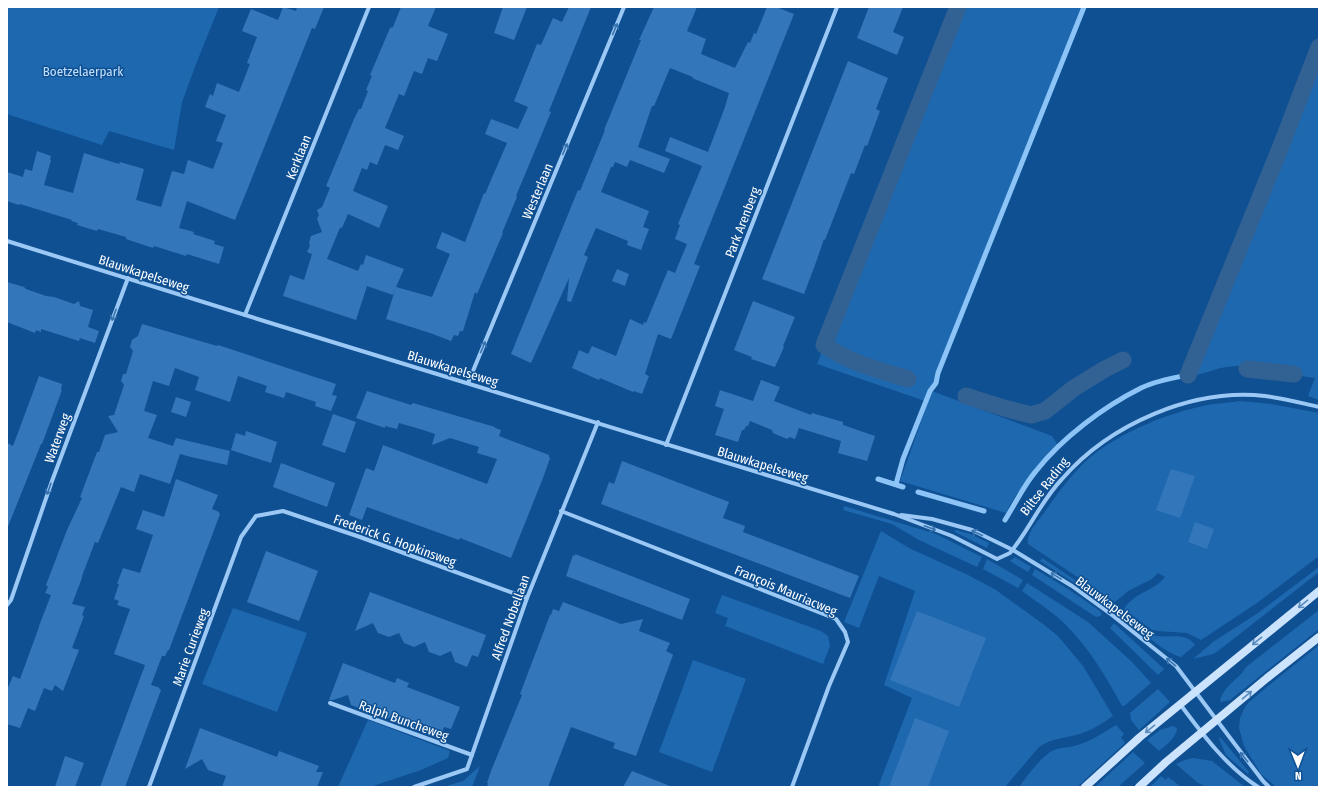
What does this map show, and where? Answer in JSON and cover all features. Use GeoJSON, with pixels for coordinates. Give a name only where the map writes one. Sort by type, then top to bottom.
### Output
{"type":"FeatureCollection","features":[{"type":"Feature","properties":{"kind":"main road"},"geometry":{"type":"LineString","coordinates":[[1085,787],[1140,737],[1319,591]]}},
{"type":"Feature","properties":{"kind":"main road"},"geometry":{"type":"LineString","coordinates":[[1139,787],[1166,762],[1319,637]]}},
{"type":"Feature","properties":{"kind":"street","name":"Kerklaan"},"geometry":{"type":"LineString","coordinates":[[245,315],[369,7]]}},
{"type":"Feature","properties":{"kind":"street","name":"Westerlaan"},"geometry":{"type":"LineString","coordinates":[[468,383],[624,7]]}},
{"type":"Feature","properties":{"kind":"street","name":"Park Arenberg"},"geometry":{"type":"LineString","coordinates":[[666,445],[837,7]]}},
{"type":"Feature","properties":{"kind":"street","name":"Blauwkapelseweg"},"geometry":{"type":"LineString","coordinates":[[7,240],[245,315],[894,514],[952,536],[997,559],[1006,556],[1013,550]]}},
{"type":"Feature","properties":{"kind":"street","name":"Waterweg"},"geometry":{"type":"LineString","coordinates":[[7,605],[11,600],[52,481],[128,278]]}},
{"type":"Feature","properties":{"kind":"street","name":"Biltse Rading"},"geometry":{"type":"LineString","coordinates":[[1013,550],[1061,479],[1084,456],[1111,435],[1147,416],[1205,398],[1229,396],[1265,396],[1319,407]]}},
{"type":"Feature","properties":{"kind":"street","name":"Alfred Nobellaan"},"geometry":{"type":"LineString","coordinates":[[414,787],[467,769],[526,598],[598,422]]}},
{"type":"Feature","properties":{"kind":"street","name":"Frederick G. Hopkinsweg"},"geometry":{"type":"LineString","coordinates":[[256,516],[283,511],[360,537],[526,598]]}},
{"type":"Feature","properties":{"kind":"street","name":"François Mauriacweg"},"geometry":{"type":"LineString","coordinates":[[561,511],[836,619],[845,632],[848,642],[829,686],[792,787]]}},
{"type":"Feature","properties":{"kind":"street","name":"Blauwkapelseweg"},"geometry":{"type":"LineString","coordinates":[[894,514],[932,519],[965,528],[1013,550],[1072,586],[1112,615],[1176,666],[1254,769],[1270,787]]}},
{"type":"Feature","properties":{"kind":"street","name":"Marie Curieweg"},"geometry":{"type":"LineString","coordinates":[[149,787],[241,538],[256,516]]}},
{"type":"Feature","properties":{"kind":"street","name":"Ralph Buncheweg"},"geometry":{"type":"LineString","coordinates":[[330,703],[472,755]]}},
{"type":"Feature","properties":{"kind":"street"},"geometry":{"type":"LineString","coordinates":[[1180,704],[1202,734],[1224,759],[1248,781],[1258,787]]}},
{"type":"Feature","properties":{"kind":"green space","name":"Boetzelaerpark"},"geometry":{"type":"Polygon","coordinates":[[[7,7],[219,7],[182,102],[174,150],[109,131],[102,145],[7,114],[7,7]]]}},
{"type":"Feature","properties":{"kind":"green space"},"geometry":{"type":"Polygon","coordinates":[[[955,7],[1082,7],[951,337],[932,391],[1052,436],[1058,445],[1023,486],[1006,513],[900,481],[928,402],[817,364],[955,7]]]}},
{"type":"Feature","properties":{"kind":"green space"},"geometry":{"type":"Polygon","coordinates":[[[1319,44],[1319,400],[1308,396],[1315,378],[1270,369],[1252,366],[1230,367],[1190,376],[1319,44]]]}},
{"type":"Feature","properties":{"kind":"green space"},"geometry":{"type":"Polygon","coordinates":[[[1240,401],[1271,404],[1319,413],[1319,556],[1257,603],[1201,640],[1187,633],[1152,630],[1124,609],[1139,595],[1155,586],[1165,577],[1158,573],[1152,579],[1128,591],[1115,602],[1028,544],[1031,531],[1060,491],[1080,466],[1098,451],[1142,426],[1173,414],[1208,405],[1240,401]]]}},
{"type":"Feature","properties":{"kind":"green space"},"geometry":{"type":"Polygon","coordinates":[[[844,506],[936,534],[982,557],[977,567],[919,540],[892,524],[843,510],[844,506]]]}},
{"type":"Feature","properties":{"kind":"green space"},"geometry":{"type":"Polygon","coordinates":[[[956,530],[970,534],[989,543],[987,548],[954,531],[956,530]]]}},
{"type":"Feature","properties":{"kind":"green space"},"geometry":{"type":"Polygon","coordinates":[[[881,531],[909,548],[968,575],[996,590],[1043,624],[1058,636],[1083,666],[1113,716],[1084,732],[1054,740],[1039,747],[1005,787],[878,787],[912,698],[884,685],[915,591],[879,576],[859,628],[844,622],[881,531]]]}},
{"type":"Feature","properties":{"kind":"green space"},"geometry":{"type":"Polygon","coordinates":[[[1015,557],[1031,567],[1028,572],[1010,561],[1015,557]]]}},
{"type":"Feature","properties":{"kind":"green space"},"geometry":{"type":"Polygon","coordinates":[[[1042,558],[1111,605],[1110,606],[1040,561],[1042,558]]]}},
{"type":"Feature","properties":{"kind":"green space"},"geometry":{"type":"Polygon","coordinates":[[[987,559],[1023,580],[1018,588],[983,569],[987,559]]]}},
{"type":"Feature","properties":{"kind":"green space"},"geometry":{"type":"Polygon","coordinates":[[[1319,567],[1319,572],[1218,651],[1213,654],[1193,659],[1213,642],[1258,613],[1319,567]]]}},
{"type":"Feature","properties":{"kind":"green space"},"geometry":{"type":"Polygon","coordinates":[[[1035,569],[1068,589],[1100,611],[1102,614],[1096,617],[1032,575],[1035,569]]]}},
{"type":"Feature","properties":{"kind":"green space"},"geometry":{"type":"Polygon","coordinates":[[[1027,583],[1088,622],[1132,662],[1151,683],[1124,706],[1122,706],[1097,664],[1075,634],[1045,607],[1022,591],[1027,583]]]}},
{"type":"Feature","properties":{"kind":"green space"},"geometry":{"type":"Polygon","coordinates":[[[722,595],[821,631],[828,636],[830,646],[823,664],[725,626],[728,618],[715,613],[722,595]]]}},
{"type":"Feature","properties":{"kind":"green space"},"geometry":{"type":"Polygon","coordinates":[[[233,608],[307,633],[277,712],[202,684],[233,608]]]}},
{"type":"Feature","properties":{"kind":"green space"},"geometry":{"type":"Polygon","coordinates":[[[1319,610],[1319,629],[1230,700],[1221,702],[1220,700],[1223,694],[1246,667],[1319,610]]]}},
{"type":"Feature","properties":{"kind":"green space"},"geometry":{"type":"Polygon","coordinates":[[[1124,613],[1153,635],[1178,636],[1187,638],[1195,645],[1181,657],[1174,655],[1143,633],[1123,616],[1124,613]]]}},
{"type":"Feature","properties":{"kind":"green space"},"geometry":{"type":"Polygon","coordinates":[[[1114,623],[1164,669],[1158,675],[1110,628],[1114,623]]]}},
{"type":"Feature","properties":{"kind":"green space"},"geometry":{"type":"Polygon","coordinates":[[[1319,645],[1319,787],[1275,786],[1261,774],[1244,746],[1239,728],[1240,718],[1248,703],[1319,645]]]}},
{"type":"Feature","properties":{"kind":"green space"},"geometry":{"type":"Polygon","coordinates":[[[693,660],[746,679],[712,772],[659,752],[693,660]]]}},
{"type":"Feature","properties":{"kind":"green space"},"geometry":{"type":"Polygon","coordinates":[[[1158,689],[1170,702],[1139,730],[1131,720],[1130,713],[1158,689]]]}},
{"type":"Feature","properties":{"kind":"green space"},"geometry":{"type":"Polygon","coordinates":[[[368,720],[450,751],[448,758],[421,770],[370,787],[338,787],[368,720]]]}},
{"type":"Feature","properties":{"kind":"green space"},"geometry":{"type":"Polygon","coordinates":[[[1116,725],[1124,734],[1121,737],[1125,743],[1077,787],[1019,787],[1037,764],[1050,752],[1056,749],[1074,746],[1085,742],[1116,725]]]}},
{"type":"Feature","properties":{"kind":"green space"},"geometry":{"type":"Polygon","coordinates":[[[1173,726],[1177,728],[1175,735],[1171,741],[1159,751],[1147,740],[1160,730],[1173,726]]]}},
{"type":"Feature","properties":{"kind":"green space"},"geometry":{"type":"Polygon","coordinates":[[[1220,737],[1249,772],[1248,774],[1226,755],[1219,739],[1220,737]]]}},
{"type":"Feature","properties":{"kind":"green space"},"geometry":{"type":"Polygon","coordinates":[[[1133,752],[1145,763],[1118,787],[1095,787],[1133,752]]]}},
{"type":"Feature","properties":{"kind":"green space"},"geometry":{"type":"Polygon","coordinates":[[[1193,758],[1212,761],[1245,787],[1206,787],[1197,782],[1176,764],[1193,758]]]}},
{"type":"Feature","properties":{"kind":"green space"},"geometry":{"type":"Polygon","coordinates":[[[480,766],[472,787],[443,787],[463,781],[480,766]]]}},
{"type":"Feature","properties":{"kind":"green space"},"geometry":{"type":"Polygon","coordinates":[[[1161,776],[1166,780],[1168,777],[1181,787],[1150,787],[1161,776]]]}},
{"type":"Feature","properties":{"kind":"building"},"geometry":{"type":"Polygon","coordinates":[[[283,7],[296,11],[297,7],[324,7],[315,29],[312,28],[235,220],[187,201],[179,228],[194,232],[193,234],[215,241],[214,244],[224,247],[219,264],[154,246],[153,248],[126,239],[126,237],[77,225],[78,223],[71,221],[72,220],[7,201],[7,172],[23,177],[25,169],[32,171],[37,151],[51,156],[44,185],[73,193],[84,153],[119,164],[120,162],[144,169],[136,200],[161,207],[172,171],[184,174],[188,160],[213,169],[223,143],[216,141],[226,115],[205,107],[210,94],[213,96],[217,83],[239,92],[250,64],[247,63],[257,37],[242,31],[251,9],[278,20],[283,7]]]}},
{"type":"Feature","properties":{"kind":"building"},"geometry":{"type":"Polygon","coordinates":[[[401,7],[436,7],[428,26],[448,34],[437,61],[428,58],[422,74],[414,71],[404,96],[399,94],[385,128],[404,136],[398,150],[385,145],[377,165],[370,162],[367,170],[362,168],[353,191],[388,206],[379,228],[348,214],[342,228],[341,227],[339,230],[327,259],[358,271],[361,264],[363,265],[366,255],[404,269],[396,287],[432,297],[450,254],[436,248],[442,232],[465,242],[484,193],[485,194],[507,143],[485,134],[491,119],[518,129],[528,107],[514,101],[537,44],[541,45],[553,18],[562,22],[569,7],[591,7],[549,111],[551,112],[516,196],[517,197],[503,233],[477,294],[475,292],[463,331],[460,331],[458,336],[454,335],[451,341],[386,319],[395,290],[393,295],[367,286],[356,320],[283,296],[290,275],[304,280],[312,254],[307,252],[310,246],[309,243],[311,236],[322,232],[317,219],[319,215],[317,210],[322,207],[330,188],[326,186],[354,119],[359,109],[361,109],[368,91],[366,90],[372,76],[370,75],[390,28],[393,27],[401,7]]]}},
{"type":"Feature","properties":{"kind":"building"},"geometry":{"type":"Polygon","coordinates":[[[503,7],[527,7],[514,40],[494,33],[503,7]]]}},
{"type":"Feature","properties":{"kind":"building"},"geometry":{"type":"Polygon","coordinates":[[[654,7],[697,7],[687,31],[706,39],[701,54],[735,68],[748,42],[750,43],[754,33],[756,34],[767,7],[776,7],[794,14],[694,264],[700,266],[671,339],[658,334],[645,374],[649,376],[642,394],[633,392],[600,378],[599,380],[572,368],[579,350],[588,354],[592,346],[616,356],[630,319],[643,325],[644,322],[646,323],[668,270],[675,273],[687,244],[675,239],[680,225],[678,224],[702,166],[665,151],[670,137],[708,152],[729,93],[670,68],[654,106],[652,106],[638,147],[670,159],[664,173],[630,160],[627,167],[615,162],[613,167],[611,167],[601,192],[649,211],[643,227],[649,229],[641,250],[627,245],[628,241],[596,228],[584,255],[588,257],[571,302],[567,301],[569,278],[531,363],[511,354],[578,190],[580,191],[641,40],[639,40],[654,7]]]}},
{"type":"Feature","properties":{"kind":"building"},"geometry":{"type":"Polygon","coordinates":[[[869,7],[903,7],[893,32],[904,37],[897,55],[857,38],[869,7]]]}},
{"type":"Feature","properties":{"kind":"building"},"geometry":{"type":"Polygon","coordinates":[[[848,61],[888,78],[876,109],[880,111],[867,146],[865,145],[854,174],[851,173],[825,240],[824,239],[804,294],[762,279],[848,61]]]}},
{"type":"Feature","properties":{"kind":"building"},"geometry":{"type":"Polygon","coordinates":[[[617,269],[629,274],[625,286],[612,281],[617,269]]]}},
{"type":"Feature","properties":{"kind":"building"},"geometry":{"type":"Polygon","coordinates":[[[7,282],[74,304],[79,301],[80,306],[93,310],[88,327],[99,331],[95,343],[80,338],[79,341],[41,329],[41,332],[36,330],[35,333],[7,322],[7,282]]]}},
{"type":"Feature","properties":{"kind":"building"},"geometry":{"type":"Polygon","coordinates":[[[753,301],[795,317],[775,367],[751,359],[752,357],[734,350],[753,301]]]}},
{"type":"Feature","properties":{"kind":"building"},"geometry":{"type":"Polygon","coordinates":[[[142,324],[217,346],[218,345],[336,384],[332,395],[337,396],[331,411],[315,406],[316,402],[286,392],[284,398],[265,392],[267,386],[238,376],[230,402],[195,390],[199,377],[175,368],[169,386],[153,381],[144,411],[157,415],[148,438],[173,446],[176,438],[230,451],[227,465],[180,454],[170,484],[140,474],[134,492],[121,487],[98,543],[95,542],[72,604],[85,607],[82,615],[84,616],[72,648],[79,650],[63,691],[55,685],[52,691],[44,688],[35,711],[28,708],[20,728],[7,724],[7,690],[13,676],[20,679],[51,595],[45,593],[48,587],[46,585],[67,530],[82,498],[80,497],[105,435],[118,432],[108,416],[114,415],[124,385],[121,381],[123,374],[126,374],[133,351],[130,347],[132,340],[138,336],[142,324]]]}},
{"type":"Feature","properties":{"kind":"building"},"geometry":{"type":"Polygon","coordinates":[[[39,376],[62,384],[62,390],[42,444],[7,529],[7,443],[13,446],[39,376]]]}},
{"type":"Feature","properties":{"kind":"building"},"geometry":{"type":"Polygon","coordinates":[[[761,380],[780,387],[774,401],[811,415],[812,413],[843,422],[843,425],[875,436],[867,461],[838,453],[841,441],[799,428],[795,439],[790,437],[787,439],[773,433],[772,430],[750,421],[748,426],[742,430],[738,442],[715,435],[724,409],[715,406],[720,390],[753,401],[761,380]]]}},
{"type":"Feature","properties":{"kind":"building"},"geometry":{"type":"Polygon","coordinates":[[[367,391],[411,405],[413,403],[495,427],[501,430],[499,436],[549,455],[550,458],[543,478],[511,558],[460,538],[459,540],[367,507],[362,520],[349,515],[366,468],[374,471],[383,445],[487,484],[497,459],[477,453],[479,447],[450,438],[432,445],[435,434],[420,429],[399,423],[397,429],[385,426],[385,428],[356,418],[367,391]]]}},
{"type":"Feature","properties":{"kind":"building"},"geometry":{"type":"Polygon","coordinates":[[[176,397],[191,402],[186,417],[171,412],[176,397]]]}},
{"type":"Feature","properties":{"kind":"building"},"geometry":{"type":"Polygon","coordinates":[[[333,414],[356,422],[345,453],[322,445],[333,414]]]}},
{"type":"Feature","properties":{"kind":"building"},"geometry":{"type":"Polygon","coordinates":[[[246,431],[277,442],[271,463],[231,450],[236,433],[245,436],[246,431]]]}},
{"type":"Feature","properties":{"kind":"building"},"geometry":{"type":"Polygon","coordinates":[[[622,461],[729,502],[723,518],[745,526],[743,532],[859,576],[850,598],[601,504],[609,482],[614,484],[622,461]]]}},
{"type":"Feature","properties":{"kind":"building"},"geometry":{"type":"Polygon","coordinates":[[[281,463],[335,483],[327,507],[273,487],[281,463]]]}},
{"type":"Feature","properties":{"kind":"building"},"geometry":{"type":"Polygon","coordinates":[[[1171,469],[1195,476],[1180,518],[1156,510],[1171,469]]]}},
{"type":"Feature","properties":{"kind":"building"},"geometry":{"type":"Polygon","coordinates":[[[176,479],[218,495],[212,509],[220,514],[169,650],[165,656],[162,656],[151,685],[160,688],[159,689],[161,690],[125,787],[100,787],[145,665],[114,654],[130,609],[117,605],[119,601],[114,599],[119,584],[117,584],[123,568],[140,573],[153,535],[136,529],[143,510],[164,517],[176,479]]]}},
{"type":"Feature","properties":{"kind":"building"},"geometry":{"type":"Polygon","coordinates":[[[1195,522],[1214,529],[1207,549],[1188,542],[1195,522]]]}},
{"type":"Feature","properties":{"kind":"building"},"geometry":{"type":"Polygon","coordinates":[[[266,551],[318,571],[299,621],[247,602],[266,551]]]}},
{"type":"Feature","properties":{"kind":"building"},"geometry":{"type":"Polygon","coordinates":[[[575,554],[690,599],[682,620],[566,576],[573,555],[575,556],[575,554]]]}},
{"type":"Feature","properties":{"kind":"building"},"geometry":{"type":"Polygon","coordinates":[[[370,592],[486,635],[478,657],[472,655],[467,667],[455,662],[451,651],[440,656],[429,652],[425,642],[414,647],[404,643],[399,633],[389,637],[378,633],[373,623],[355,631],[370,592]]]}},
{"type":"Feature","properties":{"kind":"building"},"geometry":{"type":"Polygon","coordinates":[[[563,602],[621,624],[643,619],[639,631],[670,643],[666,651],[673,655],[636,756],[613,748],[615,743],[571,727],[548,787],[487,787],[491,771],[522,695],[520,694],[550,615],[553,609],[559,611],[563,602]]]}},
{"type":"Feature","properties":{"kind":"building"},"geometry":{"type":"Polygon","coordinates":[[[917,611],[986,638],[959,707],[890,680],[917,611]]]}},
{"type":"Feature","properties":{"kind":"building"},"geometry":{"type":"Polygon","coordinates":[[[343,663],[395,683],[397,678],[409,683],[407,687],[460,707],[451,729],[444,727],[440,739],[428,734],[423,723],[413,729],[404,725],[397,713],[387,719],[377,715],[373,705],[362,709],[351,705],[348,695],[329,700],[343,663]]]}},
{"type":"Feature","properties":{"kind":"building"},"geometry":{"type":"Polygon","coordinates":[[[915,718],[949,731],[928,787],[889,787],[915,718]]]}},
{"type":"Feature","properties":{"kind":"building"},"geometry":{"type":"Polygon","coordinates":[[[200,728],[277,757],[279,751],[319,766],[316,772],[323,772],[317,787],[222,787],[226,776],[208,770],[202,759],[185,769],[200,728]]]}},
{"type":"Feature","properties":{"kind":"building"},"geometry":{"type":"Polygon","coordinates":[[[65,756],[84,763],[75,787],[55,787],[65,756]]]}},
{"type":"Feature","properties":{"kind":"building"},"geometry":{"type":"Polygon","coordinates":[[[632,771],[670,786],[670,787],[623,787],[632,771]]]}},
{"type":"Feature","properties":{"kind":"waterway"},"geometry":{"type":"LineString","coordinates":[[908,379],[844,357],[824,345],[958,7]]}},
{"type":"Feature","properties":{"kind":"waterway"},"geometry":{"type":"LineString","coordinates":[[896,484],[903,459],[930,391],[936,383],[938,373],[1084,7]]}},
{"type":"Feature","properties":{"kind":"waterway"},"geometry":{"type":"LineString","coordinates":[[1188,375],[1281,146],[1319,47]]}},
{"type":"Feature","properties":{"kind":"waterway"},"geometry":{"type":"LineString","coordinates":[[966,396],[1031,415],[1045,411],[1074,388],[1123,360]]}},
{"type":"Feature","properties":{"kind":"waterway"},"geometry":{"type":"LineString","coordinates":[[1247,369],[1294,374]]}},
{"type":"Feature","properties":{"kind":"waterway"},"geometry":{"type":"LineString","coordinates":[[1005,520],[1036,471],[1058,447],[1084,424],[1112,404],[1141,388],[1158,382],[1188,375]]}},
{"type":"Feature","properties":{"kind":"waterway"},"geometry":{"type":"LineString","coordinates":[[878,479],[903,487]]}},
{"type":"Feature","properties":{"kind":"waterway"},"geometry":{"type":"LineString","coordinates":[[918,492],[984,511]]}}]}
